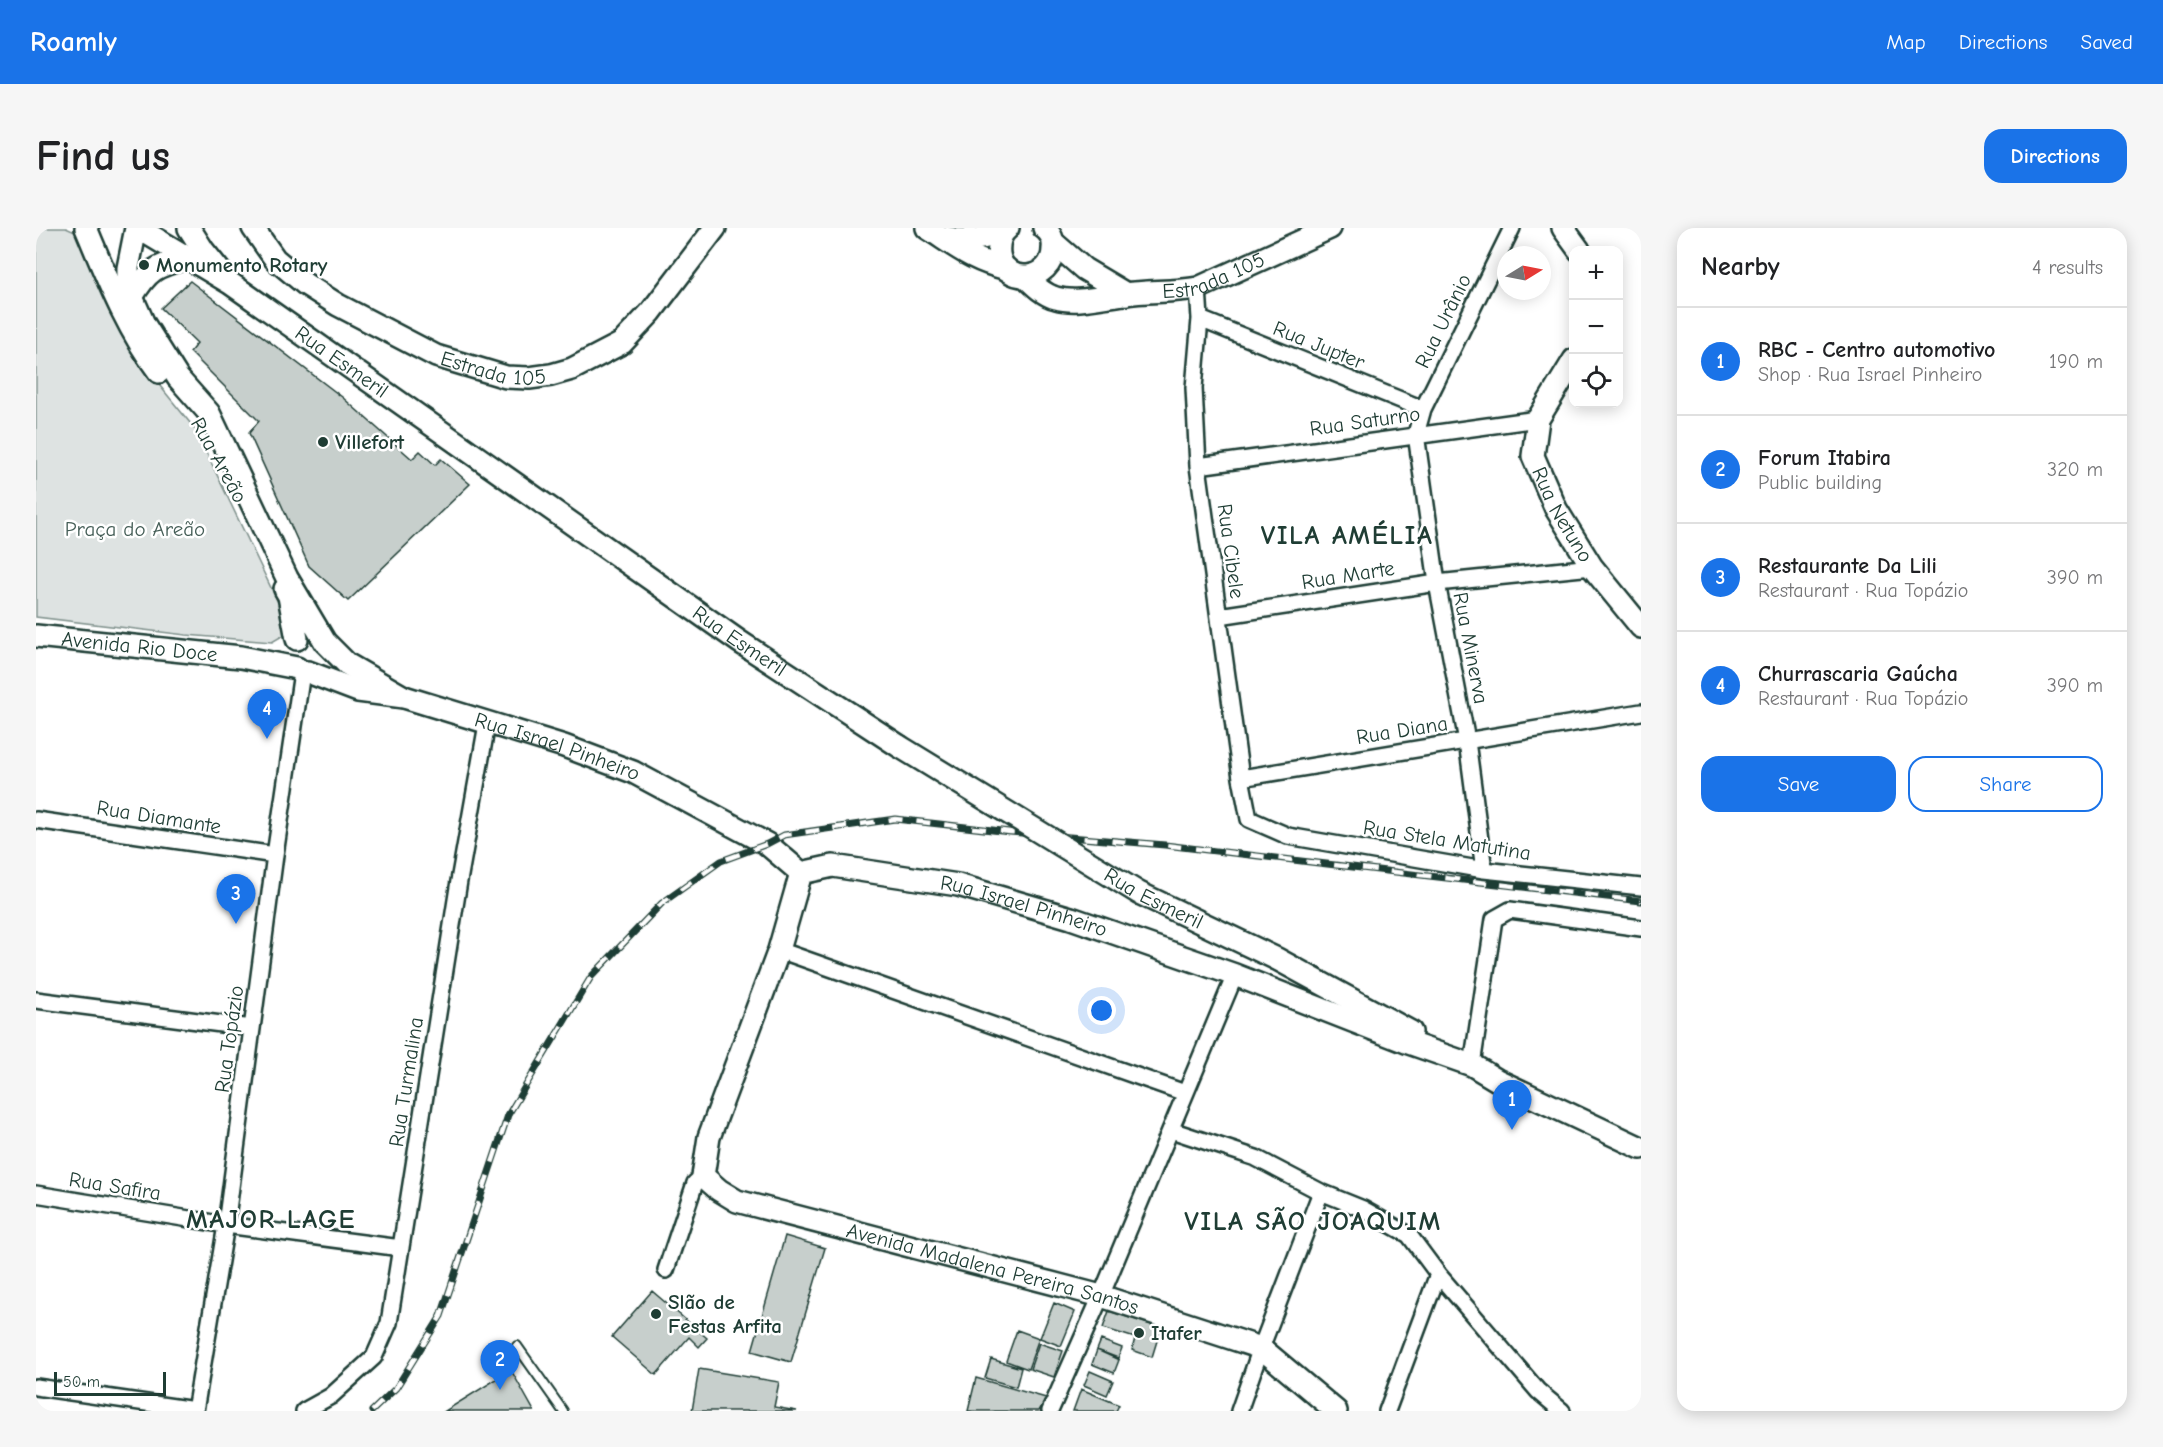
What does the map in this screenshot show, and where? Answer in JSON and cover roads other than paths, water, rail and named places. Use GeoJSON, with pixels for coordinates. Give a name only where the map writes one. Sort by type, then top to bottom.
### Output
{"type":"FeatureCollection","features":[{"type":"Feature","properties":{"kind":"street","name":"Rua Areão"},"geometry":{"type":"LineString","coordinates":[[86,228],[119,306],[141,347],[174,393],[201,420],[217,450],[289,596],[295,641]]}},
{"type":"Feature","properties":{"kind":"street","name":"Rua Areão"},"geometry":{"type":"LineString","coordinates":[[137,228],[128,268],[128,288],[144,324],[178,378],[209,413],[287,578],[325,642]]}},
{"type":"Feature","properties":{"kind":"street"},"geometry":{"type":"LineString","coordinates":[[137,228],[230,283]]}},
{"type":"Feature","properties":{"kind":"street"},"geometry":{"type":"LineString","coordinates":[[189,228],[203,250],[230,283]]}},
{"type":"Feature","properties":{"kind":"street","name":"Estrada 105"},"geometry":{"type":"LineString","coordinates":[[253,228],[275,259],[305,284],[338,305],[436,356],[506,377],[529,378],[572,369],[622,343],[651,312],[715,228]]}},
{"type":"Feature","properties":{"kind":"street","name":"Estrada 105"},"geometry":{"type":"LineString","coordinates":[[933,232],[982,263],[1016,273],[1056,298],[1089,300],[1126,294],[1198,288],[1330,228]]}},
{"type":"Feature","properties":{"kind":"street","name":"Rua Urânio"},"geometry":{"type":"LineString","coordinates":[[1416,434],[1423,409],[1512,228]]}},
{"type":"Feature","properties":{"kind":"street"},"geometry":{"type":"LineString","coordinates":[[1563,228],[1576,246]]}},
{"type":"Feature","properties":{"kind":"street"},"geometry":{"type":"LineString","coordinates":[[1006,230],[998,244],[1000,258],[1016,273],[1038,274],[1048,266],[1053,255],[1049,233]]}},
{"type":"Feature","properties":{"kind":"street","name":"Estrada 105"},"geometry":{"type":"LineString","coordinates":[[933,232],[956,240],[973,240],[1006,230]]}},
{"type":"Feature","properties":{"kind":"street"},"geometry":{"type":"LineString","coordinates":[[1049,233],[1084,269],[1126,294]]}},
{"type":"Feature","properties":{"kind":"street"},"geometry":{"type":"LineString","coordinates":[[132,297],[144,277],[163,264],[187,258]]}},
{"type":"Feature","properties":{"kind":"street","name":"Rua Esmeril"},"geometry":{"type":"LineString","coordinates":[[230,283],[740,642],[898,746],[1139,893],[1277,959],[1472,1065]]}},
{"type":"Feature","properties":{"kind":"street","name":"Rua Cibele"},"geometry":{"type":"LineString","coordinates":[[1198,288],[1200,320],[1194,388],[1198,466],[1241,778],[1249,819]]}},
{"type":"Feature","properties":{"kind":"street","name":"Rua Jupter"},"geometry":{"type":"LineString","coordinates":[[1200,320],[1423,409]]}},
{"type":"Feature","properties":{"kind":"street","name":"Rua Netuno"},"geometry":{"type":"LineString","coordinates":[[1569,368],[1538,419],[1533,456],[1556,509],[1592,567],[1641,627]]}},
{"type":"Feature","properties":{"kind":"street","name":"Rua Saturno"},"geometry":{"type":"LineString","coordinates":[[1198,466],[1416,434],[1538,419]]}},
{"type":"Feature","properties":{"kind":"street","name":"Rua Minerva"},"geometry":{"type":"LineString","coordinates":[[1416,434],[1437,583],[1467,741],[1485,870]]}},
{"type":"Feature","properties":{"kind":"street","name":"Rua Marte"},"geometry":{"type":"LineString","coordinates":[[1219,616],[1437,583],[1592,567]]}},
{"type":"Feature","properties":{"kind":"street"},"geometry":{"type":"LineString","coordinates":[[308,634],[321,638],[325,642],[327,660],[320,670],[302,671],[291,656],[295,641],[308,634]]}},
{"type":"Feature","properties":{"kind":"street","name":"Avenida Rio Doce"},"geometry":{"type":"LineString","coordinates":[[36,636],[241,657],[302,671]]}},
{"type":"Feature","properties":{"kind":"street","name":"Avenida Rio Doce"},"geometry":{"type":"LineString","coordinates":[[241,657],[282,650],[295,641]]}},
{"type":"Feature","properties":{"kind":"street","name":"Rua Israel Pinheiro"},"geometry":{"type":"LineString","coordinates":[[325,642],[347,664],[404,697]]}},
{"type":"Feature","properties":{"kind":"street","name":"Rua Israel Pinheiro"},"geometry":{"type":"LineString","coordinates":[[302,671],[358,691],[404,697],[564,747],[633,772],[767,844],[801,873],[833,866],[958,885],[1071,918],[1235,975],[1406,1042],[1472,1065],[1497,1080],[1641,1148]]}},
{"type":"Feature","properties":{"kind":"street","name":"Rua Topázio"},"geometry":{"type":"LineString","coordinates":[[195,1410],[226,1225],[302,671]]}},
{"type":"Feature","properties":{"kind":"street","name":"Rua Diana"},"geometry":{"type":"LineString","coordinates":[[1241,778],[1641,712]]}},
{"type":"Feature","properties":{"kind":"street","name":"Rua Turmalina"},"geometry":{"type":"LineString","coordinates":[[304,1411],[331,1396],[374,1357],[389,1323],[457,893],[487,724]]}},
{"type":"Feature","properties":{"kind":"street","name":"Rua Stela Matutina"},"geometry":{"type":"LineString","coordinates":[[1249,819],[1288,836],[1485,870],[1641,887]]}},
{"type":"Feature","properties":{"kind":"street","name":"Rua Diamante"},"geometry":{"type":"LineString","coordinates":[[36,820],[275,855]]}},
{"type":"Feature","properties":{"kind":"street"},"geometry":{"type":"LineString","coordinates":[[666,1270],[695,1183],[703,1176],[709,1137],[779,950],[801,873]]}},
{"type":"Feature","properties":{"kind":"street"},"geometry":{"type":"LineString","coordinates":[[1472,1065],[1494,919],[1510,910],[1641,928]]}},
{"type":"Feature","properties":{"kind":"street"},"geometry":{"type":"LineString","coordinates":[[779,950],[1185,1093]]}},
{"type":"Feature","properties":{"kind":"street"},"geometry":{"type":"LineString","coordinates":[[1050,1411],[1101,1296],[1235,975]]}},
{"type":"Feature","properties":{"kind":"street"},"geometry":{"type":"LineString","coordinates":[[36,1000],[252,1028]]}},
{"type":"Feature","properties":{"kind":"street"},"geometry":{"type":"LineString","coordinates":[[1171,1130],[1256,1158],[1321,1192],[1363,1209],[1409,1235],[1438,1274],[1538,1391],[1562,1411]]}},
{"type":"Feature","properties":{"kind":"street","name":"Avenida Madalena Pereira Santos"},"geometry":{"type":"LineString","coordinates":[[703,1176],[737,1201],[1101,1296],[1261,1348],[1336,1411]]}},
{"type":"Feature","properties":{"kind":"street"},"geometry":{"type":"LineString","coordinates":[[1239,1411],[1321,1192]]}},
{"type":"Feature","properties":{"kind":"street","name":"Rua Safira"},"geometry":{"type":"LineString","coordinates":[[36,1194],[226,1225],[401,1248]]}},
{"type":"Feature","properties":{"kind":"street"},"geometry":{"type":"LineString","coordinates":[[1388,1411],[1438,1274]]}},
{"type":"Feature","properties":{"kind":"street"},"geometry":{"type":"LineString","coordinates":[[36,1387],[195,1410]]}},
{"type":"Feature","properties":{"kind":"lane"},"geometry":{"type":"LineString","coordinates":[[517,1346],[562,1411]]}},
{"type":"Feature","properties":{"kind":"railway"},"geometry":{"type":"LineString","coordinates":[[372,1411],[396,1388],[441,1316],[508,1115],[591,977],[662,903],[721,861],[767,844],[784,835],[895,819],[1010,832],[1165,845],[1641,901]]}},
{"type":"Feature","properties":{"kind":"place","name":"Monumento Rotary"},"geometry":{"type":"Point","coordinates":[144,265]}},
{"type":"Feature","properties":{"kind":"place","name":"Villefort"},"geometry":{"type":"Point","coordinates":[323,442]}},
{"type":"Feature","properties":{"kind":"place","name":"Churrascaria Gaúcha"},"geometry":{"type":"Point","coordinates":[267,739]}},
{"type":"Feature","properties":{"kind":"place","name":"Restaurante Da Lili"},"geometry":{"type":"Point","coordinates":[236,924]}},
{"type":"Feature","properties":{"kind":"place","name":"RBC - Centro automotivo"},"geometry":{"type":"Point","coordinates":[1512,1130]}},
{"type":"Feature","properties":{"kind":"place","name":"Slão de Festas Arfita"},"geometry":{"type":"Point","coordinates":[656,1314]}},
{"type":"Feature","properties":{"kind":"place","name":"Itafer"},"geometry":{"type":"Point","coordinates":[1139,1333]}},
{"type":"Feature","properties":{"kind":"place","name":"Forum Itabira"},"geometry":{"type":"Point","coordinates":[500,1390]}},
{"type":"Feature","properties":{"kind":"district","name":"VILA AMÉLIA"},"geometry":{"type":"Point","coordinates":[1347,535]}},
{"type":"Feature","properties":{"kind":"district","name":"MAJOR LAGE"},"geometry":{"type":"Point","coordinates":[271,1219]}},
{"type":"Feature","properties":{"kind":"district","name":"VILA SÃO JOAQUIM"},"geometry":{"type":"Point","coordinates":[1313,1221]}},
{"type":"Feature","properties":{"kind":"park label","name":"Praça do Areão"},"geometry":{"type":"Point","coordinates":[135,529]}}]}
